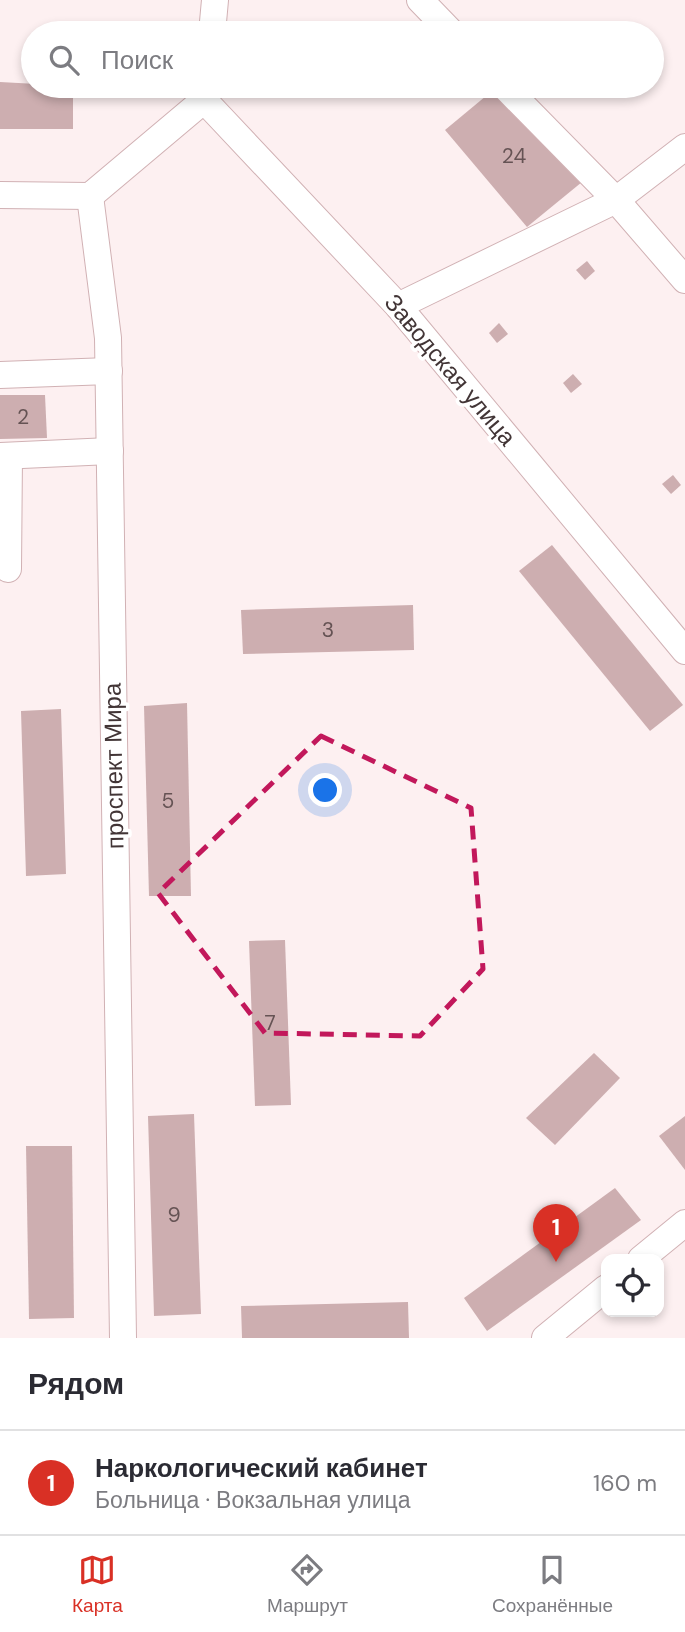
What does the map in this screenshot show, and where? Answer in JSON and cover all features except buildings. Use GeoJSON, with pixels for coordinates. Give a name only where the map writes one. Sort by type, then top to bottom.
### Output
{"type":"FeatureCollection","features":[{"type":"Feature","properties":{"kind":"street"},"geometry":{"type":"LineString","coordinates":[[213,21],[215,0]]}},
{"type":"Feature","properties":{"kind":"street"},"geometry":{"type":"LineString","coordinates":[[420,0],[440,21]]}},
{"type":"Feature","properties":{"kind":"street"},"geometry":{"type":"LineString","coordinates":[[0,195],[90,196],[199,98]]}},
{"type":"Feature","properties":{"kind":"street","name":"Заводская улица"},"geometry":{"type":"LineString","coordinates":[[210,98],[398,306],[685,651]]}},
{"type":"Feature","properties":{"kind":"street"},"geometry":{"type":"LineString","coordinates":[[516,98],[616,200],[685,280]]}},
{"type":"Feature","properties":{"kind":"street"},"geometry":{"type":"LineString","coordinates":[[398,306],[616,200],[685,147]]}},
{"type":"Feature","properties":{"kind":"street","name":"проспект Мира"},"geometry":{"type":"LineString","coordinates":[[90,196],[108,338],[109,371],[123,1338]]}},
{"type":"Feature","properties":{"kind":"street"},"geometry":{"type":"LineString","coordinates":[[0,375],[109,371]]}},
{"type":"Feature","properties":{"kind":"street"},"geometry":{"type":"LineString","coordinates":[[8,569],[5,456],[110,451]]}},
{"type":"Feature","properties":{"kind":"street"},"geometry":{"type":"LineString","coordinates":[[647,1254],[685,1223]]}},
{"type":"Feature","properties":{"kind":"street"},"geometry":{"type":"LineString","coordinates":[[545,1338],[601,1291]]}},
{"type":"Feature","properties":{"kind":"highlighted area"},"geometry":{"type":"Polygon","coordinates":[[[321,736],[471,808],[483,969],[420,1036],[265,1033],[158,893],[321,736]]]}},
{"type":"Feature","properties":{"kind":"place","name":"Наркологический кабинет"},"geometry":{"type":"Point","coordinates":[556,1262]}}]}
